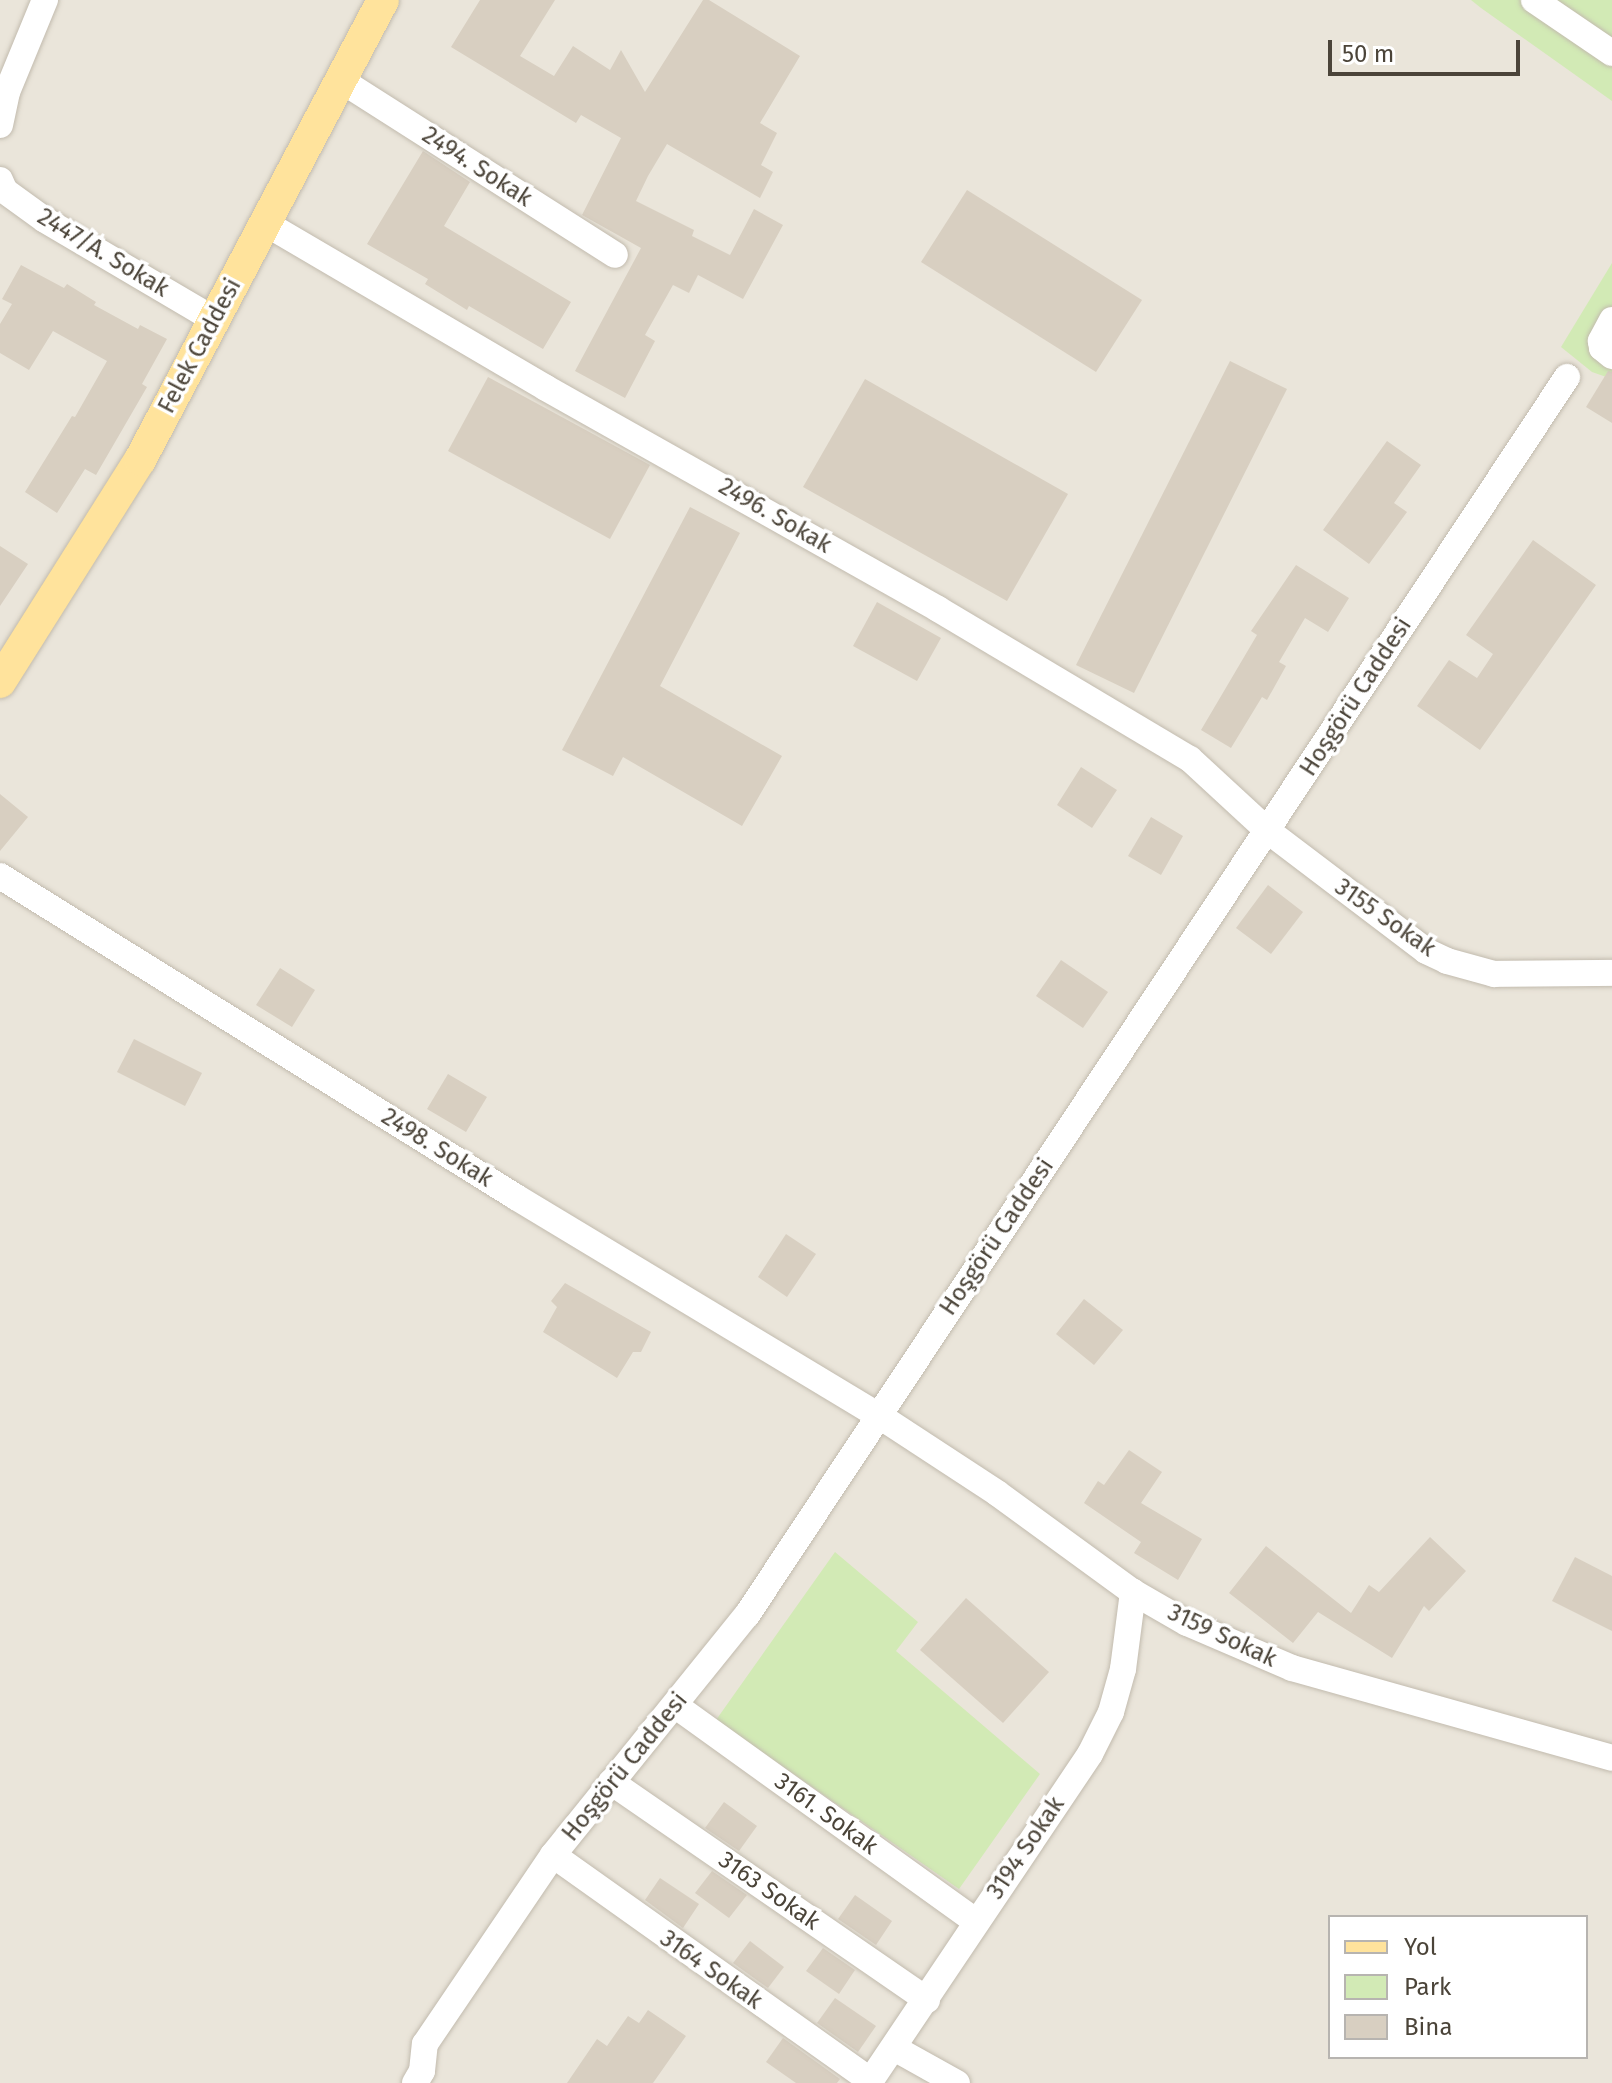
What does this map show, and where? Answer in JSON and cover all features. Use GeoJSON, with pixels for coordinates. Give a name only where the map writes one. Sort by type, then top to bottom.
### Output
{"type":"FeatureCollection","features":[{"type":"Feature","properties":{"kind":"main road","name":"Felek Caddesi"},"geometry":{"type":"LineString","coordinates":[[0,682],[140,460],[383,0]]}},
{"type":"Feature","properties":{"kind":"street"},"geometry":{"type":"LineString","coordinates":[[0,125],[7,92],[45,0]]}},
{"type":"Feature","properties":{"kind":"street"},"geometry":{"type":"LineString","coordinates":[[1534,0],[1612,53]]}},
{"type":"Feature","properties":{"kind":"street","name":"2494. Sokak"},"geometry":{"type":"LineString","coordinates":[[339,79],[615,255]]}},
{"type":"Feature","properties":{"kind":"street","name":"2447/A. Sokak"},"geometry":{"type":"LineString","coordinates":[[0,180],[5,191],[45,220],[213,319]]}},
{"type":"Feature","properties":{"kind":"street","name":"2496. Sokak"},"geometry":{"type":"LineString","coordinates":[[265,223],[546,388],[963,624],[1190,759],[1268,831]]}},
{"type":"Feature","properties":{"kind":"street"},"geometry":{"type":"LineString","coordinates":[[1612,320],[1601,341],[1602,348],[1612,356]]}},
{"type":"Feature","properties":{"kind":"street","name":"Hoşgörü Caddesi"},"geometry":{"type":"LineString","coordinates":[[422,2079],[425,2044],[553,1855],[747,1615],[1567,377]]}},
{"type":"Feature","properties":{"kind":"street","name":"3155 Sokak"},"geometry":{"type":"LineString","coordinates":[[1268,831],[1408,939],[1447,961],[1494,974],[1612,973]]}},
{"type":"Feature","properties":{"kind":"street","name":"2498. Sokak"},"geometry":{"type":"LineString","coordinates":[[0,876],[502,1189],[878,1415]]}},
{"type":"Feature","properties":{"kind":"street","name":"3159 Sokak"},"geometry":{"type":"LineString","coordinates":[[878,1415],[997,1493],[1133,1592],[1187,1623],[1292,1668],[1612,1758]]}},
{"type":"Feature","properties":{"kind":"street","name":"3194 Sokak"},"geometry":{"type":"LineString","coordinates":[[870,2082],[1090,1754],[1111,1712],[1123,1669],[1133,1592]]}},
{"type":"Feature","properties":{"kind":"street","name":"3161. Sokak"},"geometry":{"type":"LineString","coordinates":[[676,1706],[977,1922]]}},
{"type":"Feature","properties":{"kind":"street","name":"3163 Sokak"},"geometry":{"type":"LineString","coordinates":[[611,1782],[927,2000]]}},
{"type":"Feature","properties":{"kind":"street","name":"3164 Sokak"},"geometry":{"type":"LineString","coordinates":[[553,1855],[870,2082]]}},
{"type":"Feature","properties":{"kind":"street"},"geometry":{"type":"LineString","coordinates":[[894,2048],[957,2083]]}},
{"type":"Feature","properties":{"kind":"shaded area"},"geometry":{"type":"Polygon","coordinates":[[[0,0],[1612,0],[1612,2083],[0,2083],[0,0]]]}},
{"type":"Feature","properties":{"kind":"green space"},"geometry":{"type":"Polygon","coordinates":[[[1471,0],[1612,0],[1612,101],[1481,8],[1471,0]]]}},
{"type":"Feature","properties":{"kind":"green space"},"geometry":{"type":"Polygon","coordinates":[[[1612,263],[1612,379],[1592,372],[1561,347],[1612,263]]]}},
{"type":"Feature","properties":{"kind":"green space"},"geometry":{"type":"Polygon","coordinates":[[[835,1552],[918,1622],[896,1651],[1040,1774],[959,1889],[716,1720],[835,1552]]]}},
{"type":"Feature","properties":{"kind":"building"},"geometry":{"type":"Polygon","coordinates":[[[480,0],[555,0],[520,56],[554,76],[573,46],[610,70],[621,50],[645,92],[703,0],[709,0],[800,56],[760,123],[777,133],[761,165],[773,172],[760,198],[667,144],[648,176],[636,201],[694,230],[692,236],[730,255],[754,209],[783,225],[743,299],[698,275],[689,293],[673,285],[645,335],[655,341],[625,398],[575,371],[641,248],[582,215],[621,138],[581,115],[576,123],[451,47],[480,0]]]}},
{"type":"Feature","properties":{"kind":"building"},"geometry":{"type":"Polygon","coordinates":[[[423,151],[470,182],[444,226],[571,302],[543,349],[469,306],[467,310],[425,284],[428,279],[367,244],[423,151]]]}},
{"type":"Feature","properties":{"kind":"building"},"geometry":{"type":"Polygon","coordinates":[[[967,190],[1142,300],[1096,372],[921,262],[967,190]]]}},
{"type":"Feature","properties":{"kind":"building"},"geometry":{"type":"Polygon","coordinates":[[[21,265],[64,288],[67,284],[96,302],[94,305],[138,329],[140,325],[167,339],[142,384],[147,387],[96,475],[85,469],[57,513],[25,492],[72,416],[75,417],[107,361],[53,331],[29,370],[0,353],[0,324],[12,304],[2,299],[21,265]]]}},
{"type":"Feature","properties":{"kind":"building"},"geometry":{"type":"Polygon","coordinates":[[[1230,361],[1287,389],[1134,693],[1076,665],[1230,361]]]}},
{"type":"Feature","properties":{"kind":"building"},"geometry":{"type":"Polygon","coordinates":[[[1608,371],[1612,372],[1612,423],[1586,407],[1608,371]]]}},
{"type":"Feature","properties":{"kind":"building"},"geometry":{"type":"Polygon","coordinates":[[[488,377],[650,465],[610,539],[448,451],[488,377]]]}},
{"type":"Feature","properties":{"kind":"building"},"geometry":{"type":"Polygon","coordinates":[[[865,379],[1068,494],[1007,601],[803,487],[865,379]]]}},
{"type":"Feature","properties":{"kind":"building"},"geometry":{"type":"Polygon","coordinates":[[[1387,441],[1421,465],[1394,503],[1407,512],[1369,564],[1323,530],[1387,441]]]}},
{"type":"Feature","properties":{"kind":"building"},"geometry":{"type":"Polygon","coordinates":[[[690,507],[740,533],[660,686],[782,756],[742,826],[623,757],[613,776],[562,750],[690,507]]]}},
{"type":"Feature","properties":{"kind":"building"},"geometry":{"type":"Polygon","coordinates":[[[1533,540],[1596,585],[1480,750],[1417,706],[1449,660],[1477,678],[1493,654],[1466,635],[1533,540]]]}},
{"type":"Feature","properties":{"kind":"building"},"geometry":{"type":"Polygon","coordinates":[[[0,546],[28,564],[0,606],[0,546]]]}},
{"type":"Feature","properties":{"kind":"building"},"geometry":{"type":"Polygon","coordinates":[[[1296,565],[1349,598],[1328,632],[1305,618],[1279,662],[1286,666],[1267,700],[1262,697],[1231,748],[1201,730],[1257,635],[1251,631],[1296,565]]]}},
{"type":"Feature","properties":{"kind":"building"},"geometry":{"type":"Polygon","coordinates":[[[877,602],[941,638],[917,681],[853,646],[877,602]]]}},
{"type":"Feature","properties":{"kind":"building"},"geometry":{"type":"Polygon","coordinates":[[[1081,767],[1117,790],[1092,828],[1057,805],[1081,767]]]}},
{"type":"Feature","properties":{"kind":"building"},"geometry":{"type":"Polygon","coordinates":[[[0,794],[28,817],[0,851],[0,794]]]}},
{"type":"Feature","properties":{"kind":"building"},"geometry":{"type":"Polygon","coordinates":[[[1151,817],[1183,836],[1161,875],[1128,856],[1151,817]]]}},
{"type":"Feature","properties":{"kind":"building"},"geometry":{"type":"Polygon","coordinates":[[[1268,885],[1303,912],[1271,954],[1236,928],[1268,885]]]}},
{"type":"Feature","properties":{"kind":"building"},"geometry":{"type":"Polygon","coordinates":[[[1061,960],[1108,992],[1083,1028],[1036,996],[1061,960]]]}},
{"type":"Feature","properties":{"kind":"building"},"geometry":{"type":"Polygon","coordinates":[[[280,968],[315,990],[292,1027],[256,1005],[280,968]]]}},
{"type":"Feature","properties":{"kind":"building"},"geometry":{"type":"Polygon","coordinates":[[[134,1039],[202,1073],[185,1106],[117,1072],[134,1039]]]}},
{"type":"Feature","properties":{"kind":"building"},"geometry":{"type":"Polygon","coordinates":[[[448,1074],[487,1097],[466,1132],[427,1109],[448,1074]]]}},
{"type":"Feature","properties":{"kind":"building"},"geometry":{"type":"Polygon","coordinates":[[[786,1234],[816,1254],[787,1297],[758,1277],[786,1234]]]}},
{"type":"Feature","properties":{"kind":"building"},"geometry":{"type":"Polygon","coordinates":[[[565,1283],[651,1332],[641,1352],[633,1352],[617,1378],[543,1332],[557,1307],[551,1301],[565,1283]]]}},
{"type":"Feature","properties":{"kind":"building"},"geometry":{"type":"Polygon","coordinates":[[[1084,1299],[1123,1330],[1094,1365],[1056,1334],[1084,1299]]]}},
{"type":"Feature","properties":{"kind":"building"},"geometry":{"type":"Polygon","coordinates":[[[1129,1450],[1162,1472],[1141,1503],[1202,1539],[1178,1580],[1134,1553],[1141,1542],[1084,1503],[1098,1481],[1104,1485],[1129,1450]]]}},
{"type":"Feature","properties":{"kind":"building"},"geometry":{"type":"Polygon","coordinates":[[[1430,1537],[1466,1571],[1429,1611],[1424,1606],[1392,1658],[1318,1612],[1293,1643],[1229,1593],[1266,1546],[1351,1613],[1369,1585],[1379,1592],[1430,1537]]]}},
{"type":"Feature","properties":{"kind":"building"},"geometry":{"type":"Polygon","coordinates":[[[1575,1557],[1612,1576],[1612,1631],[1552,1601],[1575,1557]]]}},
{"type":"Feature","properties":{"kind":"building"},"geometry":{"type":"Polygon","coordinates":[[[966,1598],[1049,1672],[1003,1723],[920,1650],[966,1598]]]}},
{"type":"Feature","properties":{"kind":"building"},"geometry":{"type":"Polygon","coordinates":[[[724,1802],[757,1826],[739,1851],[705,1828],[724,1802]]]}},
{"type":"Feature","properties":{"kind":"building"},"geometry":{"type":"Polygon","coordinates":[[[712,1871],[747,1895],[729,1918],[695,1893],[712,1871]]]}},
{"type":"Feature","properties":{"kind":"building"},"geometry":{"type":"Polygon","coordinates":[[[660,1878],[699,1904],[683,1928],[645,1900],[660,1878]]]}},
{"type":"Feature","properties":{"kind":"building"},"geometry":{"type":"Polygon","coordinates":[[[855,1895],[892,1921],[876,1945],[838,1919],[855,1895]]]}},
{"type":"Feature","properties":{"kind":"building"},"geometry":{"type":"Polygon","coordinates":[[[750,1941],[784,1967],[768,1988],[733,1963],[750,1941]]]}},
{"type":"Feature","properties":{"kind":"building"},"geometry":{"type":"Polygon","coordinates":[[[823,1948],[855,1970],[839,1994],[806,1971],[823,1948]]]}},
{"type":"Feature","properties":{"kind":"building"},"geometry":{"type":"Polygon","coordinates":[[[835,1998],[876,2026],[858,2052],[817,2023],[835,1998]]]}},
{"type":"Feature","properties":{"kind":"building"},"geometry":{"type":"Polygon","coordinates":[[[648,2010],[686,2036],[653,2083],[567,2083],[597,2039],[607,2046],[628,2016],[639,2023],[648,2010]]]}},
{"type":"Feature","properties":{"kind":"building"},"geometry":{"type":"Polygon","coordinates":[[[783,2038],[840,2079],[837,2083],[796,2083],[766,2062],[783,2038]]]}}]}
